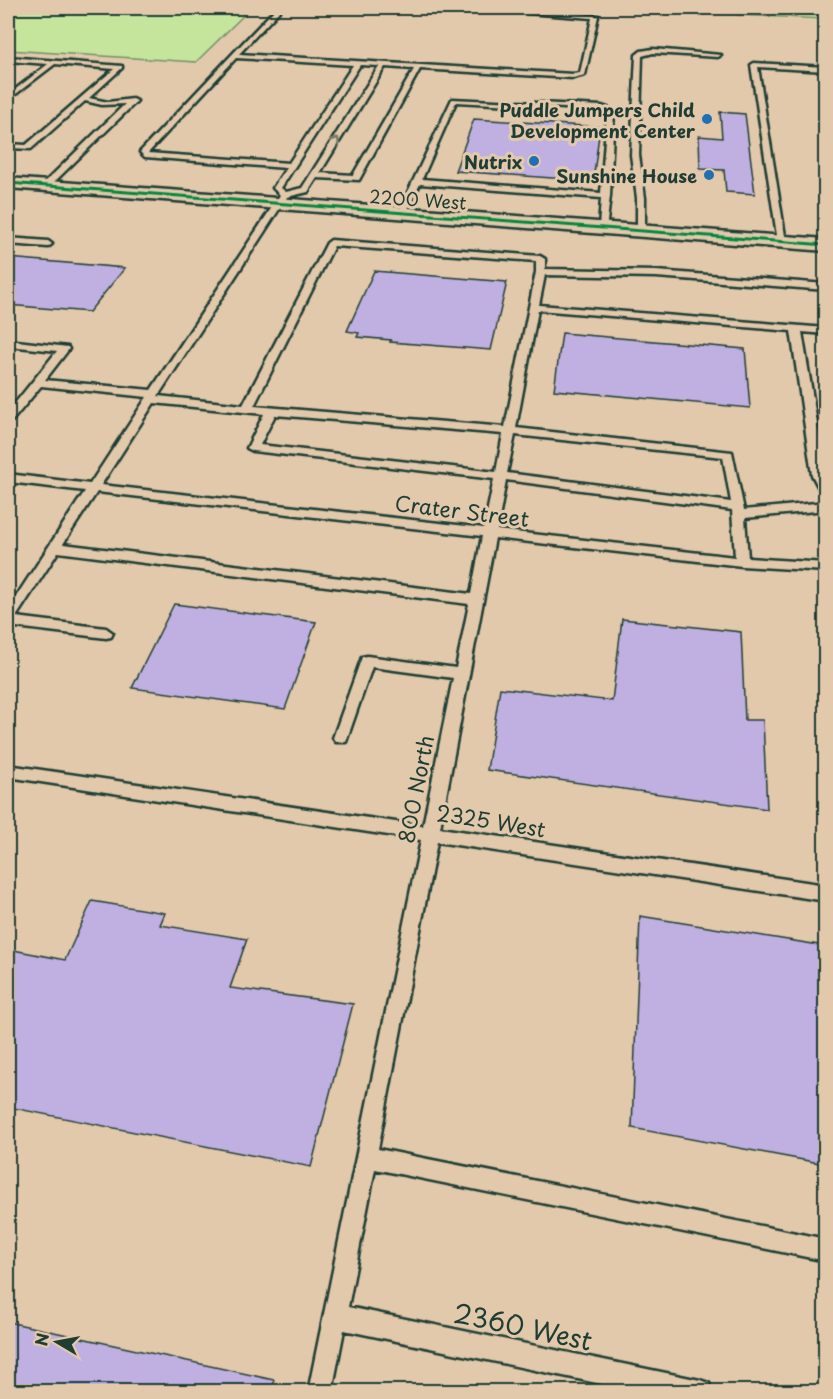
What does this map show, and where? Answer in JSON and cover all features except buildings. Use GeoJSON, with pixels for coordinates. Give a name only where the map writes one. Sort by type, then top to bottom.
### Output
{"type":"FeatureCollection","features":[{"type":"Feature","properties":{"kind":"street","name":"2200 West"},"geometry":{"type":"LineString","coordinates":[[8,183],[281,199],[402,213],[825,245]]}},
{"type":"Feature","properties":{"kind":"lane"},"geometry":{"type":"LineString","coordinates":[[279,8],[144,152],[145,155],[291,166]]}},
{"type":"Feature","properties":{"kind":"lane"},"geometry":{"type":"LineString","coordinates":[[235,56],[573,76],[583,74],[595,16],[527,11],[528,8]]}},
{"type":"Feature","properties":{"kind":"lane"},"geometry":{"type":"LineString","coordinates":[[641,231],[641,198],[635,155],[639,56],[643,52],[653,51],[718,55]]}},
{"type":"Feature","properties":{"kind":"lane"},"geometry":{"type":"LineString","coordinates":[[8,59],[120,67],[28,147],[8,146]]}},
{"type":"Feature","properties":{"kind":"lane"},"geometry":{"type":"LineString","coordinates":[[8,98],[54,62]]}},
{"type":"Feature","properties":{"kind":"lane"},"geometry":{"type":"LineString","coordinates":[[281,199],[277,188],[358,63]]}},
{"type":"Feature","properties":{"kind":"lane"},"geometry":{"type":"LineString","coordinates":[[106,633],[8,620],[281,199],[304,190],[315,176],[384,64]]}},
{"type":"Feature","properties":{"kind":"lane"},"geometry":{"type":"LineString","coordinates":[[782,242],[754,65],[825,69]]}},
{"type":"Feature","properties":{"kind":"lane"},"geometry":{"type":"LineString","coordinates":[[315,176],[356,178],[418,66]]}},
{"type":"Feature","properties":{"kind":"lane"},"geometry":{"type":"LineString","coordinates":[[45,186],[133,101],[119,104],[91,102],[84,98]]}},
{"type":"Feature","properties":{"kind":"lane"},"geometry":{"type":"LineString","coordinates":[[402,213],[454,100],[602,108],[611,112],[603,228]]}},
{"type":"Feature","properties":{"kind":"lane"},"geometry":{"type":"LineString","coordinates":[[417,181],[606,195]]}},
{"type":"Feature","properties":{"kind":"lane"},"geometry":{"type":"LineString","coordinates":[[8,241],[48,244]]}},
{"type":"Feature","properties":{"kind":"lane"},"geometry":{"type":"LineString","coordinates":[[247,409],[331,243],[540,259],[541,272],[656,274],[825,287]]}},
{"type":"Feature","properties":{"kind":"lane","name":"800 North"},"geometry":{"type":"LineString","coordinates":[[320,1392],[541,272]]}},
{"type":"Feature","properties":{"kind":"lane"},"geometry":{"type":"LineString","coordinates":[[534,307],[825,331]]}},
{"type":"Feature","properties":{"kind":"lane"},"geometry":{"type":"LineString","coordinates":[[796,328],[818,475],[825,491]]}},
{"type":"Feature","properties":{"kind":"lane"},"geometry":{"type":"LineString","coordinates":[[8,343],[64,349],[8,419]]}},
{"type":"Feature","properties":{"kind":"lane"},"geometry":{"type":"LineString","coordinates":[[38,383],[247,409],[510,431],[728,454],[738,511],[742,562]]}},
{"type":"Feature","properties":{"kind":"lane"},"geometry":{"type":"LineString","coordinates":[[271,411],[253,448],[501,476],[738,511],[825,506]]}},
{"type":"Feature","properties":{"kind":"lane","name":"Crater Street"},"geometry":{"type":"LineString","coordinates":[[8,478],[742,562],[825,567]]}},
{"type":"Feature","properties":{"kind":"lane"},"geometry":{"type":"LineString","coordinates":[[54,547],[477,600]]}},
{"type":"Feature","properties":{"kind":"lane"},"geometry":{"type":"LineString","coordinates":[[341,738],[367,661],[461,674]]}},
{"type":"Feature","properties":{"kind":"lane","name":"2325 West"},"geometry":{"type":"LineString","coordinates":[[8,771],[825,893]]}},
{"type":"Feature","properties":{"kind":"lane"},"geometry":{"type":"LineString","coordinates":[[366,1157],[825,1250]]}},
{"type":"Feature","properties":{"kind":"lane","name":"2360 West"},"geometry":{"type":"LineString","coordinates":[[334,1316],[694,1391]]}},
{"type":"Feature","properties":{"kind":"green space"},"geometry":{"type":"Polygon","coordinates":[[[8,8],[251,8],[196,62],[8,50],[8,8]]]}},
{"type":"Feature","properties":{"kind":"green space"},"geometry":{"type":"Polygon","coordinates":[[[730,8],[825,8],[825,19],[739,15],[731,13],[730,8]]]}},
{"type":"Feature","properties":{"kind":"cycle path"},"geometry":{"type":"LineString","coordinates":[[8,183],[826,245]]}},
{"type":"Feature","properties":{"kind":"place","name":"Puddle Jumpers Child Development Center"},"geometry":{"type":"Point","coordinates":[707,119]}},
{"type":"Feature","properties":{"kind":"place","name":"Nutrix"},"geometry":{"type":"Point","coordinates":[534,161]}},
{"type":"Feature","properties":{"kind":"place","name":"Sunshine House"},"geometry":{"type":"Point","coordinates":[709,175]}}]}
